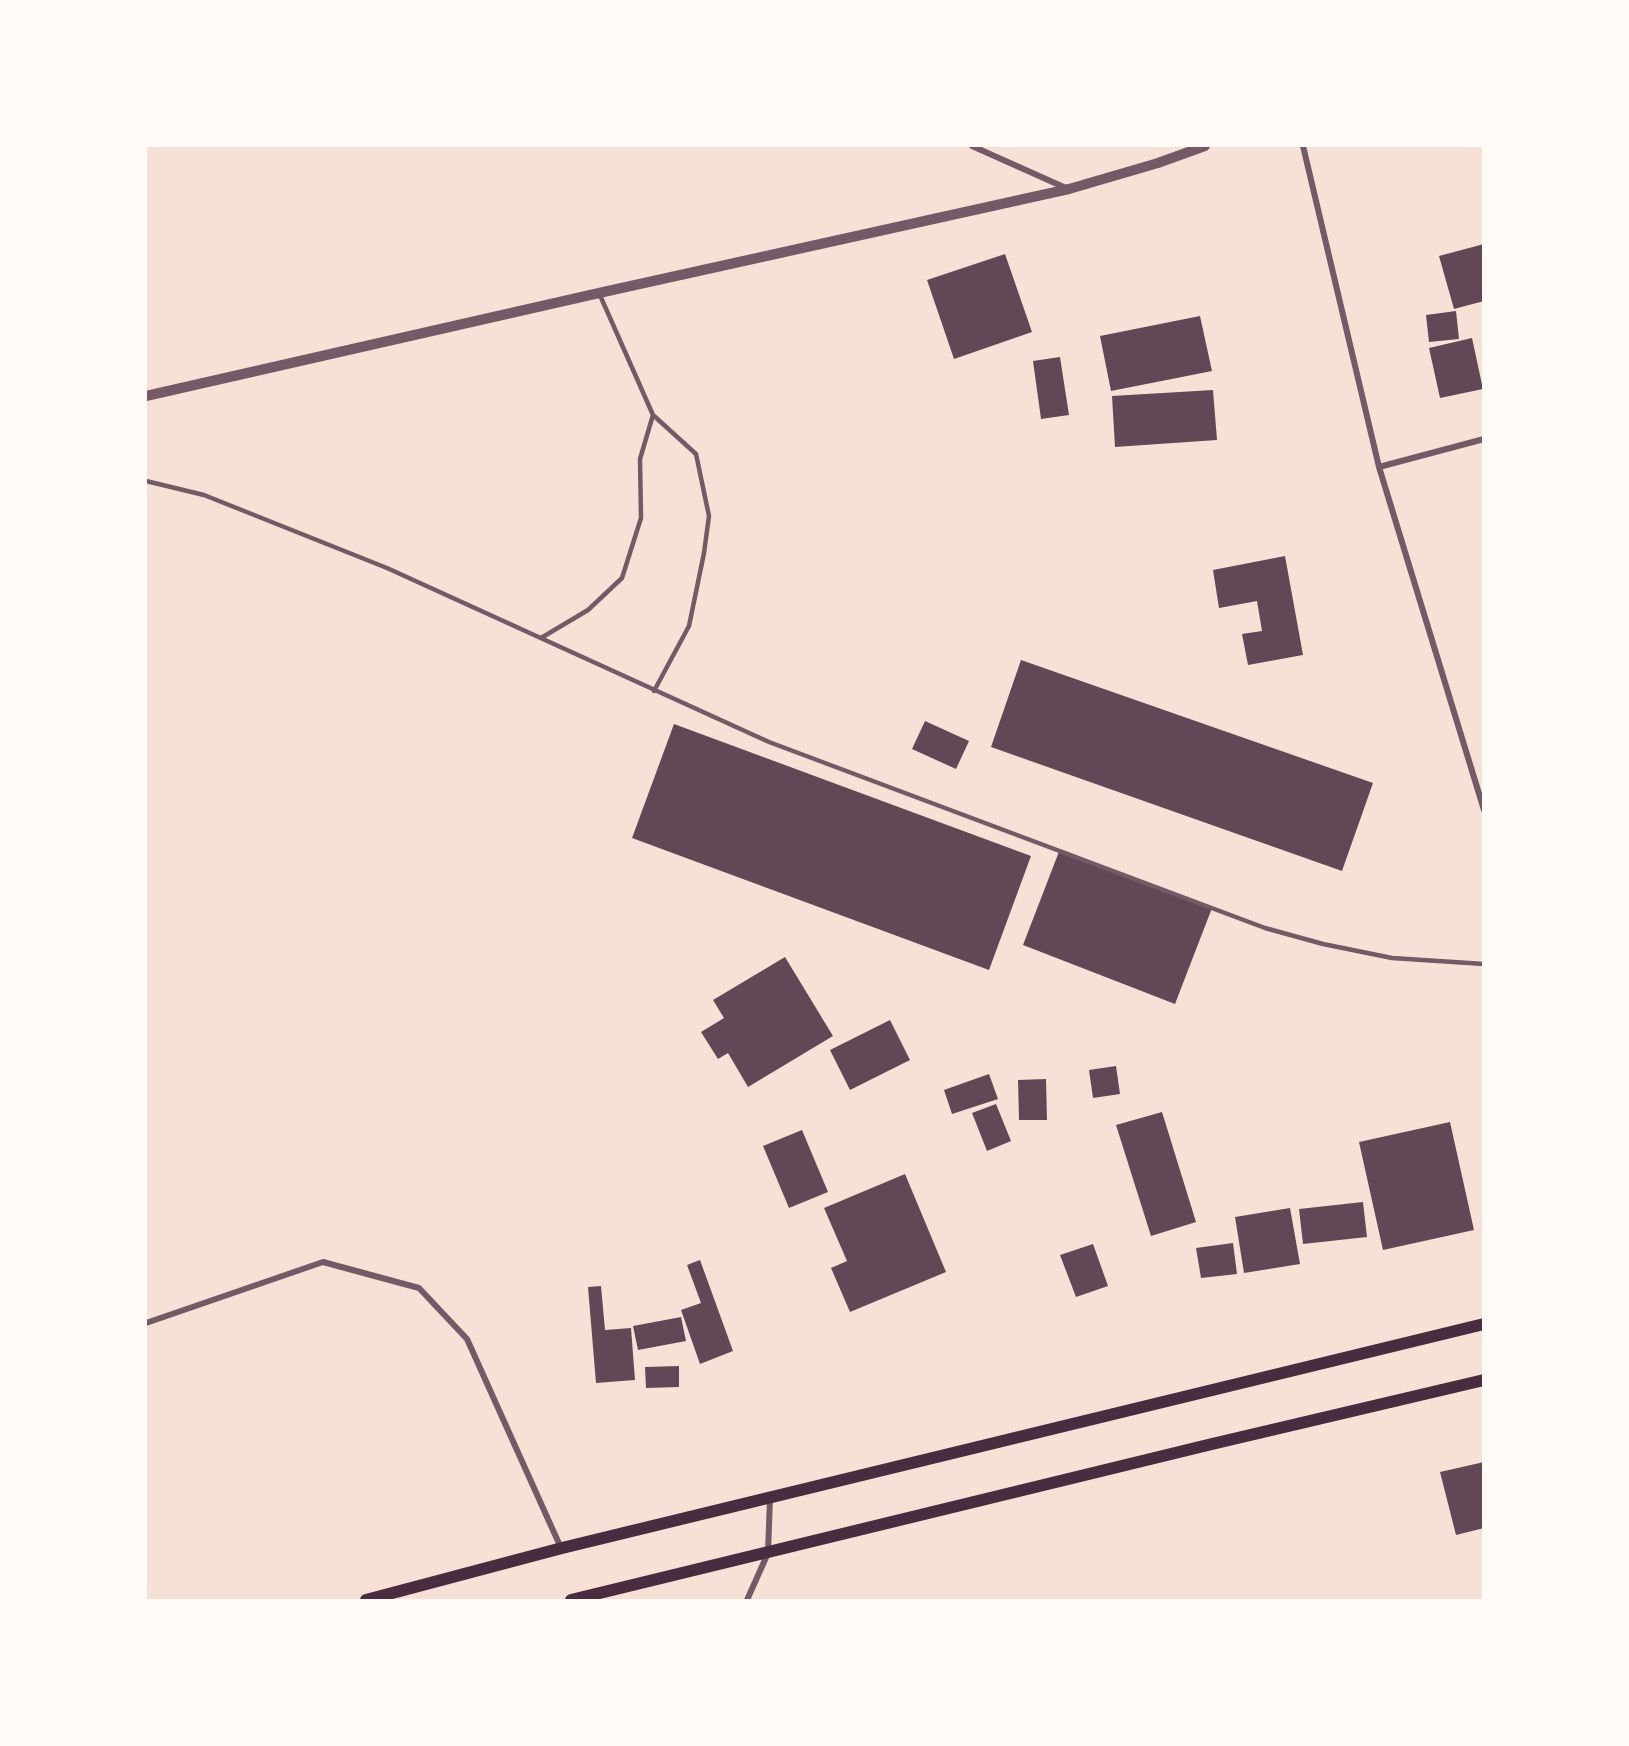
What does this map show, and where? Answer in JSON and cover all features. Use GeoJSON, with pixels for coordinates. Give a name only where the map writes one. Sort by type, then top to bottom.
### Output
{"type":"FeatureCollection","features":[{"type":"Feature","properties":{"kind":"main road"},"geometry":{"type":"LineString","coordinates":[[366,1600],[562,1548],[1484,1324]]}},
{"type":"Feature","properties":{"kind":"main road"},"geometry":{"type":"LineString","coordinates":[[570,1600],[1484,1380]]}},
{"type":"Feature","properties":{"kind":"street"},"geometry":{"type":"LineString","coordinates":[[972,146],[1069,189]]}},
{"type":"Feature","properties":{"kind":"street"},"geometry":{"type":"LineString","coordinates":[[146,396],[1069,189],[1158,163],[1205,146]]}},
{"type":"Feature","properties":{"kind":"street"},"geometry":{"type":"LineString","coordinates":[[1303,146],[1379,467],[1484,810]]}},
{"type":"Feature","properties":{"kind":"street"},"geometry":{"type":"LineString","coordinates":[[1379,467],[1484,439]]}},
{"type":"Feature","properties":{"kind":"street"},"geometry":{"type":"LineString","coordinates":[[146,1323],[322,1262],[419,1288],[466,1339],[562,1548]]}},
{"type":"Feature","properties":{"kind":"street"},"geometry":{"type":"LineString","coordinates":[[747,1600],[768,1553],[770,1498]]}},
{"type":"Feature","properties":{"kind":"lane"},"geometry":{"type":"LineString","coordinates":[[599,293],[653,415],[696,454],[709,516],[705,553],[689,626],[654,691]]}},
{"type":"Feature","properties":{"kind":"lane"},"geometry":{"type":"LineString","coordinates":[[541,638],[588,610],[622,578],[641,518],[640,459],[653,415]]}},
{"type":"Feature","properties":{"kind":"lane"},"geometry":{"type":"LineString","coordinates":[[146,481],[204,495],[387,568],[769,742],[1265,928],[1323,944],[1392,958],[1484,964]]}},
{"type":"Feature","properties":{"kind":"building"},"geometry":{"type":"Polygon","coordinates":[[[1484,244],[1484,301],[1454,309],[1439,256],[1484,244]]]}},
{"type":"Feature","properties":{"kind":"building"},"geometry":{"type":"Polygon","coordinates":[[[1005,254],[1032,332],[954,359],[927,280],[1005,254]]]}},
{"type":"Feature","properties":{"kind":"building"},"geometry":{"type":"Polygon","coordinates":[[[1456,311],[1459,339],[1429,342],[1426,315],[1456,311]]]}},
{"type":"Feature","properties":{"kind":"building"},"geometry":{"type":"Polygon","coordinates":[[[1200,316],[1212,371],[1111,391],[1100,336],[1200,316]]]}},
{"type":"Feature","properties":{"kind":"building"},"geometry":{"type":"Polygon","coordinates":[[[1472,338],[1483,389],[1440,398],[1429,348],[1472,338]]]}},
{"type":"Feature","properties":{"kind":"building"},"geometry":{"type":"Polygon","coordinates":[[[1060,357],[1069,415],[1041,419],[1033,361],[1060,357]]]}},
{"type":"Feature","properties":{"kind":"building"},"geometry":{"type":"Polygon","coordinates":[[[1213,390],[1217,440],[1115,447],[1112,396],[1213,390]]]}},
{"type":"Feature","properties":{"kind":"building"},"geometry":{"type":"Polygon","coordinates":[[[1285,556],[1303,655],[1248,665],[1242,634],[1262,631],[1257,601],[1219,608],[1213,570],[1285,556]]]}},
{"type":"Feature","properties":{"kind":"building"},"geometry":{"type":"Polygon","coordinates":[[[1021,660],[1373,783],[1342,871],[991,747],[1021,660]]]}},
{"type":"Feature","properties":{"kind":"building"},"geometry":{"type":"Polygon","coordinates":[[[925,721],[969,741],[956,769],[912,749],[925,721]]]}},
{"type":"Feature","properties":{"kind":"building"},"geometry":{"type":"Polygon","coordinates":[[[674,724],[1031,856],[989,970],[632,838],[674,724]]]}},
{"type":"Feature","properties":{"kind":"building"},"geometry":{"type":"Polygon","coordinates":[[[1060,849],[1212,908],[1175,1004],[1023,945],[1060,849]]]}},
{"type":"Feature","properties":{"kind":"building"},"geometry":{"type":"Polygon","coordinates":[[[785,957],[833,1036],[748,1087],[728,1053],[718,1059],[701,1032],[724,1018],[713,1000],[785,957]]]}},
{"type":"Feature","properties":{"kind":"building"},"geometry":{"type":"Polygon","coordinates":[[[890,1020],[910,1060],[850,1090],[830,1050],[890,1020]]]}},
{"type":"Feature","properties":{"kind":"building"},"geometry":{"type":"Polygon","coordinates":[[[1116,1066],[1120,1094],[1093,1098],[1089,1070],[1116,1066]]]}},
{"type":"Feature","properties":{"kind":"building"},"geometry":{"type":"Polygon","coordinates":[[[989,1074],[998,1099],[952,1114],[944,1090],[989,1074]]]}},
{"type":"Feature","properties":{"kind":"building"},"geometry":{"type":"Polygon","coordinates":[[[1046,1079],[1047,1120],[1019,1120],[1018,1080],[1046,1079]]]}},
{"type":"Feature","properties":{"kind":"building"},"geometry":{"type":"Polygon","coordinates":[[[996,1104],[1011,1141],[987,1151],[972,1113],[996,1104]]]}},
{"type":"Feature","properties":{"kind":"building"},"geometry":{"type":"Polygon","coordinates":[[[1162,1112],[1196,1222],[1151,1236],[1116,1125],[1162,1112]]]}},
{"type":"Feature","properties":{"kind":"building"},"geometry":{"type":"Polygon","coordinates":[[[1450,1122],[1474,1230],[1383,1250],[1359,1142],[1450,1122]]]}},
{"type":"Feature","properties":{"kind":"building"},"geometry":{"type":"Polygon","coordinates":[[[802,1130],[828,1192],[789,1208],[763,1146],[802,1130]]]}},
{"type":"Feature","properties":{"kind":"building"},"geometry":{"type":"Polygon","coordinates":[[[905,1174],[946,1272],[850,1312],[831,1268],[847,1261],[824,1208],[905,1174]]]}},
{"type":"Feature","properties":{"kind":"building"},"geometry":{"type":"Polygon","coordinates":[[[1363,1202],[1367,1237],[1303,1244],[1299,1209],[1363,1202]]]}},
{"type":"Feature","properties":{"kind":"building"},"geometry":{"type":"Polygon","coordinates":[[[1290,1208],[1300,1264],[1244,1273],[1235,1217],[1290,1208]]]}},
{"type":"Feature","properties":{"kind":"building"},"geometry":{"type":"Polygon","coordinates":[[[1233,1243],[1237,1274],[1201,1278],[1196,1248],[1233,1243]]]}},
{"type":"Feature","properties":{"kind":"building"},"geometry":{"type":"Polygon","coordinates":[[[1093,1244],[1108,1286],[1076,1297],[1060,1255],[1093,1244]]]}},
{"type":"Feature","properties":{"kind":"building"},"geometry":{"type":"Polygon","coordinates":[[[700,1260],[733,1351],[700,1364],[681,1310],[701,1303],[687,1265],[700,1260]]]}},
{"type":"Feature","properties":{"kind":"building"},"geometry":{"type":"Polygon","coordinates":[[[601,1286],[605,1330],[631,1328],[635,1380],[596,1383],[588,1287],[601,1286]]]}},
{"type":"Feature","properties":{"kind":"building"},"geometry":{"type":"Polygon","coordinates":[[[681,1317],[686,1341],[638,1350],[633,1326],[681,1317]]]}},
{"type":"Feature","properties":{"kind":"building"},"geometry":{"type":"Polygon","coordinates":[[[679,1366],[679,1387],[646,1388],[645,1367],[679,1366]]]}},
{"type":"Feature","properties":{"kind":"building"},"geometry":{"type":"Polygon","coordinates":[[[1484,1462],[1484,1528],[1456,1535],[1440,1472],[1484,1462]]]}}]}
